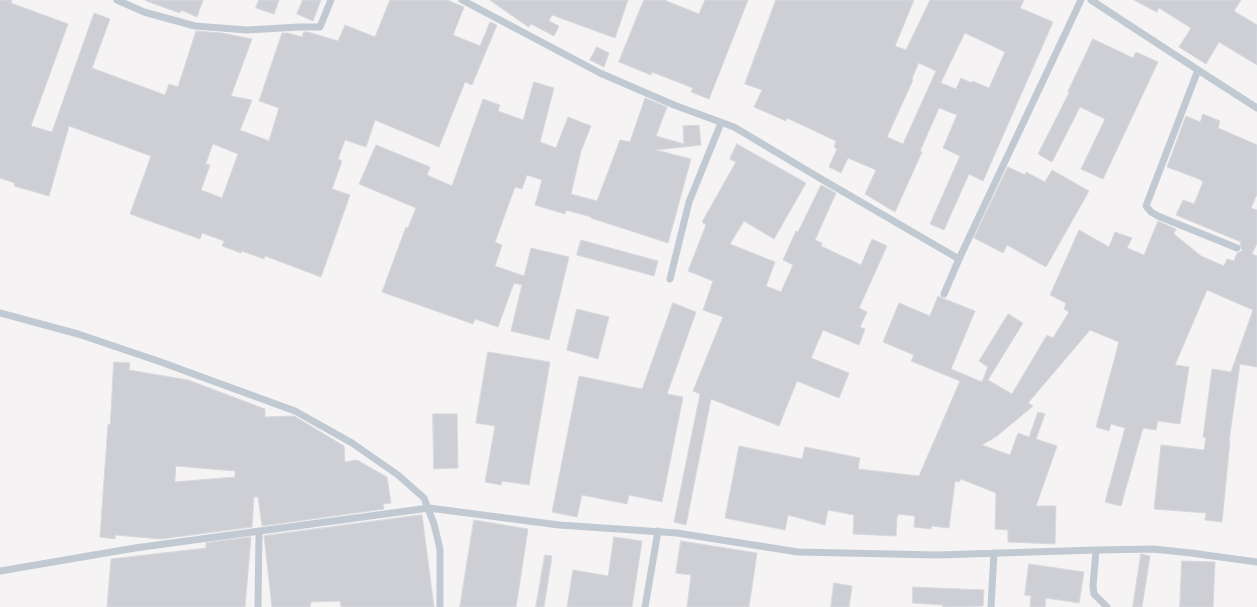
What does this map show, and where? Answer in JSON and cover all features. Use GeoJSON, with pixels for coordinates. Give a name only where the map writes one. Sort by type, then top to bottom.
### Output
{"type":"FeatureCollection","features":[{"type":"Feature","properties":{"kind":"street"},"geometry":{"type":"LineString","coordinates":[[117,0],[144,12],[195,26],[247,30],[320,27],[330,0]]}},
{"type":"Feature","properties":{"kind":"street"},"geometry":{"type":"LineString","coordinates":[[462,0],[600,73],[674,105],[734,127],[959,259]]}},
{"type":"Feature","properties":{"kind":"street"},"geometry":{"type":"LineString","coordinates":[[944,294],[1081,0]]}},
{"type":"Feature","properties":{"kind":"street"},"geometry":{"type":"LineString","coordinates":[[1091,0],[1257,108]]}},
{"type":"Feature","properties":{"kind":"street"},"geometry":{"type":"LineString","coordinates":[[1198,70],[1146,206],[1151,212],[1158,216],[1237,248]]}},
{"type":"Feature","properties":{"kind":"street"},"geometry":{"type":"LineString","coordinates":[[670,279],[689,202],[720,122]]}},
{"type":"Feature","properties":{"kind":"street"},"geometry":{"type":"LineString","coordinates":[[0,313],[78,334],[144,356],[295,411],[352,443],[398,475],[424,498],[429,508],[440,549],[440,607]]}},
{"type":"Feature","properties":{"kind":"street"},"geometry":{"type":"LineString","coordinates":[[0,571],[135,548],[429,508],[559,525],[677,533],[798,552],[937,555],[1153,549],[1257,562]]}},
{"type":"Feature","properties":{"kind":"street"},"geometry":{"type":"LineString","coordinates":[[258,607],[260,531]]}},
{"type":"Feature","properties":{"kind":"street"},"geometry":{"type":"LineString","coordinates":[[645,607],[658,531]]}},
{"type":"Feature","properties":{"kind":"street"},"geometry":{"type":"LineString","coordinates":[[1096,550],[1093,586],[1094,594],[1107,607]]}},
{"type":"Feature","properties":{"kind":"street"},"geometry":{"type":"LineString","coordinates":[[991,607],[994,553]]}},
{"type":"Feature","properties":{"kind":"building"},"geometry":{"type":"Polygon","coordinates":[[[0,0],[12,0],[11,3],[68,24],[31,126],[52,132],[94,13],[110,19],[92,68],[165,95],[169,84],[178,87],[196,31],[222,33],[252,39],[231,96],[252,100],[240,130],[269,141],[279,108],[259,101],[282,33],[302,37],[304,32],[308,32],[338,41],[345,25],[375,37],[390,0],[447,0],[464,7],[453,35],[480,46],[490,22],[497,25],[472,85],[465,82],[439,147],[375,120],[366,147],[345,140],[338,159],[342,161],[332,189],[350,195],[321,277],[265,256],[264,259],[222,246],[224,241],[202,233],[200,239],[130,214],[151,156],[69,126],[49,196],[14,186],[15,183],[0,178],[0,0]],[[213,144],[206,164],[210,165],[201,190],[222,198],[238,154],[213,144]]]}},
{"type":"Feature","properties":{"kind":"building"},"geometry":{"type":"Polygon","coordinates":[[[146,0],[203,0],[197,17],[181,10],[180,13],[146,0]]]}},
{"type":"Feature","properties":{"kind":"building"},"geometry":{"type":"Polygon","coordinates":[[[259,0],[279,0],[274,14],[256,8],[259,0]]]}},
{"type":"Feature","properties":{"kind":"building"},"geometry":{"type":"Polygon","coordinates":[[[303,0],[321,0],[313,21],[297,14],[303,0]]]}},
{"type":"Feature","properties":{"kind":"building"},"geometry":{"type":"Polygon","coordinates":[[[490,0],[628,0],[615,38],[552,15],[549,21],[559,26],[554,36],[531,24],[529,27],[490,0]]]}},
{"type":"Feature","properties":{"kind":"building"},"geometry":{"type":"Polygon","coordinates":[[[644,0],[664,0],[699,14],[705,0],[748,0],[709,99],[691,92],[693,88],[652,72],[651,75],[619,62],[644,0]]]}},
{"type":"Feature","properties":{"kind":"building"},"geometry":{"type":"Polygon","coordinates":[[[776,0],[914,0],[895,46],[906,50],[930,0],[1024,0],[1020,8],[1053,22],[983,181],[969,174],[944,230],[930,224],[960,156],[943,148],[957,115],[939,108],[920,151],[922,152],[895,212],[865,194],[876,170],[848,158],[841,173],[829,167],[837,149],[834,147],[836,141],[787,118],[786,121],[754,107],[762,90],[745,84],[776,0]],[[965,33],[941,83],[956,89],[961,78],[989,88],[1005,52],[965,33]],[[919,63],[912,79],[913,80],[887,137],[903,144],[936,71],[919,63]]]}},
{"type":"Feature","properties":{"kind":"building"},"geometry":{"type":"Polygon","coordinates":[[[1134,0],[1241,0],[1234,11],[1257,25],[1257,65],[1219,42],[1206,64],[1179,47],[1191,28],[1159,8],[1157,12],[1134,0]]]}},
{"type":"Feature","properties":{"kind":"building"},"geometry":{"type":"Polygon","coordinates":[[[1093,39],[1133,58],[1136,52],[1158,62],[1103,179],[1081,169],[1105,119],[1080,107],[1052,162],[1038,154],[1069,93],[1068,92],[1093,39]]]}},
{"type":"Feature","properties":{"kind":"building"},"geometry":{"type":"Polygon","coordinates":[[[597,47],[609,53],[604,67],[590,60],[597,47]]]}},
{"type":"Feature","properties":{"kind":"building"},"geometry":{"type":"Polygon","coordinates":[[[534,82],[554,88],[540,142],[556,148],[568,117],[591,126],[581,151],[571,194],[597,201],[620,140],[630,142],[645,98],[667,107],[656,136],[684,144],[683,126],[699,125],[701,145],[656,150],[691,159],[668,243],[591,217],[566,210],[565,214],[535,205],[542,180],[527,175],[522,189],[515,187],[495,242],[502,245],[495,266],[524,276],[531,248],[569,257],[549,340],[511,331],[522,285],[514,283],[498,327],[475,319],[473,324],[382,292],[406,227],[408,228],[416,208],[359,184],[376,145],[430,167],[427,175],[452,186],[483,99],[500,105],[498,111],[523,120],[534,82]]]}},
{"type":"Feature","properties":{"kind":"building"},"geometry":{"type":"Polygon","coordinates":[[[1203,114],[1220,121],[1218,128],[1257,145],[1257,194],[1251,208],[1257,210],[1257,243],[1252,254],[1257,256],[1257,367],[1240,364],[1229,441],[1222,522],[1205,520],[1206,513],[1154,509],[1161,445],[1204,450],[1206,438],[1203,437],[1212,369],[1231,372],[1253,310],[1207,290],[1175,365],[1189,367],[1180,424],[1158,421],[1156,430],[1143,428],[1121,506],[1105,502],[1125,428],[1111,424],[1109,431],[1096,427],[1119,342],[1090,330],[1028,403],[1033,406],[997,436],[982,445],[1010,455],[1018,433],[1029,437],[1038,412],[1045,414],[1036,439],[1057,446],[1036,506],[1056,506],[1055,544],[1008,542],[1008,530],[995,529],[996,493],[961,479],[959,482],[955,481],[949,528],[932,526],[931,529],[914,527],[915,516],[898,514],[896,536],[853,534],[854,515],[828,510],[825,525],[788,515],[785,530],[725,518],[739,446],[802,459],[805,447],[860,458],[858,469],[919,476],[960,381],[911,361],[914,355],[883,342],[899,303],[930,316],[938,296],[975,311],[951,369],[982,382],[988,367],[979,361],[1008,314],[1023,323],[988,380],[1012,394],[1047,335],[1053,338],[1069,312],[1064,309],[1066,303],[1050,295],[1079,230],[1109,247],[1115,232],[1132,238],[1127,248],[1144,255],[1158,221],[1176,229],[1174,234],[1201,256],[1224,266],[1227,259],[1234,261],[1237,253],[1242,250],[1240,244],[1241,242],[1176,215],[1183,200],[1194,204],[1203,182],[1199,179],[1167,167],[1186,116],[1200,122],[1203,114]]]}},
{"type":"Feature","properties":{"kind":"building"},"geometry":{"type":"Polygon","coordinates":[[[737,144],[806,183],[774,239],[744,221],[730,244],[775,262],[766,286],[781,292],[793,265],[783,260],[796,231],[798,232],[821,185],[836,193],[815,240],[822,243],[821,246],[861,265],[872,239],[887,246],[859,308],[867,312],[860,327],[865,329],[859,345],[823,330],[811,358],[849,373],[839,398],[797,381],[779,426],[711,399],[686,525],[674,522],[700,394],[693,391],[723,317],[703,310],[713,281],[688,271],[706,225],[702,222],[736,162],[730,159],[737,144]]]}},
{"type":"Feature","properties":{"kind":"building"},"geometry":{"type":"Polygon","coordinates":[[[1008,167],[1025,175],[1026,172],[1045,182],[1052,170],[1089,191],[1046,267],[1007,245],[1003,253],[974,238],[1008,167]]]}},
{"type":"Feature","properties":{"kind":"building"},"geometry":{"type":"Polygon","coordinates":[[[581,240],[658,261],[654,276],[577,255],[581,240]]]}},
{"type":"Feature","properties":{"kind":"building"},"geometry":{"type":"Polygon","coordinates":[[[673,303],[696,312],[667,394],[683,397],[662,502],[629,495],[627,504],[582,495],[577,517],[552,512],[579,376],[642,389],[673,303]]]}},
{"type":"Feature","properties":{"kind":"building"},"geometry":{"type":"Polygon","coordinates":[[[577,309],[609,317],[598,359],[567,350],[577,309]]]}},
{"type":"Feature","properties":{"kind":"building"},"geometry":{"type":"Polygon","coordinates":[[[488,352],[550,362],[529,485],[502,481],[501,485],[485,482],[495,426],[476,423],[488,352]]]}},
{"type":"Feature","properties":{"kind":"building"},"geometry":{"type":"Polygon","coordinates":[[[114,362],[130,363],[129,370],[188,380],[265,409],[265,417],[294,416],[344,446],[345,462],[357,460],[387,477],[391,503],[383,504],[384,509],[262,526],[258,497],[254,497],[252,527],[161,539],[115,535],[115,539],[100,537],[108,424],[110,425],[114,362]],[[176,466],[175,482],[235,477],[235,471],[176,466]]]}},
{"type":"Feature","properties":{"kind":"building"},"geometry":{"type":"Polygon","coordinates":[[[433,414],[457,414],[458,468],[434,469],[433,414]]]}},
{"type":"Feature","properties":{"kind":"building"},"geometry":{"type":"Polygon","coordinates":[[[422,515],[434,607],[341,607],[340,601],[311,602],[310,607],[272,607],[264,536],[422,515]]]}},
{"type":"Feature","properties":{"kind":"building"},"geometry":{"type":"Polygon","coordinates":[[[474,520],[528,529],[516,607],[460,607],[474,520]]]}},
{"type":"Feature","properties":{"kind":"building"},"geometry":{"type":"Polygon","coordinates":[[[251,537],[245,607],[107,607],[111,559],[206,548],[206,543],[251,537]]]}},
{"type":"Feature","properties":{"kind":"building"},"geometry":{"type":"Polygon","coordinates":[[[614,537],[642,541],[632,607],[567,607],[573,570],[608,576],[614,537]]]}},
{"type":"Feature","properties":{"kind":"building"},"geometry":{"type":"Polygon","coordinates":[[[681,541],[757,553],[749,607],[687,607],[691,575],[676,573],[681,541]]]}},
{"type":"Feature","properties":{"kind":"building"},"geometry":{"type":"Polygon","coordinates":[[[1141,554],[1150,556],[1142,607],[1133,607],[1141,554]]]}},
{"type":"Feature","properties":{"kind":"building"},"geometry":{"type":"Polygon","coordinates":[[[545,555],[552,556],[544,607],[536,607],[545,555]]]}},
{"type":"Feature","properties":{"kind":"building"},"geometry":{"type":"Polygon","coordinates":[[[1182,561],[1215,562],[1213,607],[1180,607],[1182,561]]]}},
{"type":"Feature","properties":{"kind":"building"},"geometry":{"type":"Polygon","coordinates":[[[1029,564],[1084,572],[1079,603],[1046,598],[1045,607],[1030,607],[1031,596],[1025,595],[1029,564]]]}},
{"type":"Feature","properties":{"kind":"building"},"geometry":{"type":"Polygon","coordinates":[[[834,583],[852,586],[849,607],[831,607],[834,583]]]}},
{"type":"Feature","properties":{"kind":"building"},"geometry":{"type":"Polygon","coordinates":[[[913,587],[984,590],[983,606],[943,607],[943,605],[913,603],[913,587]]]}}]}
